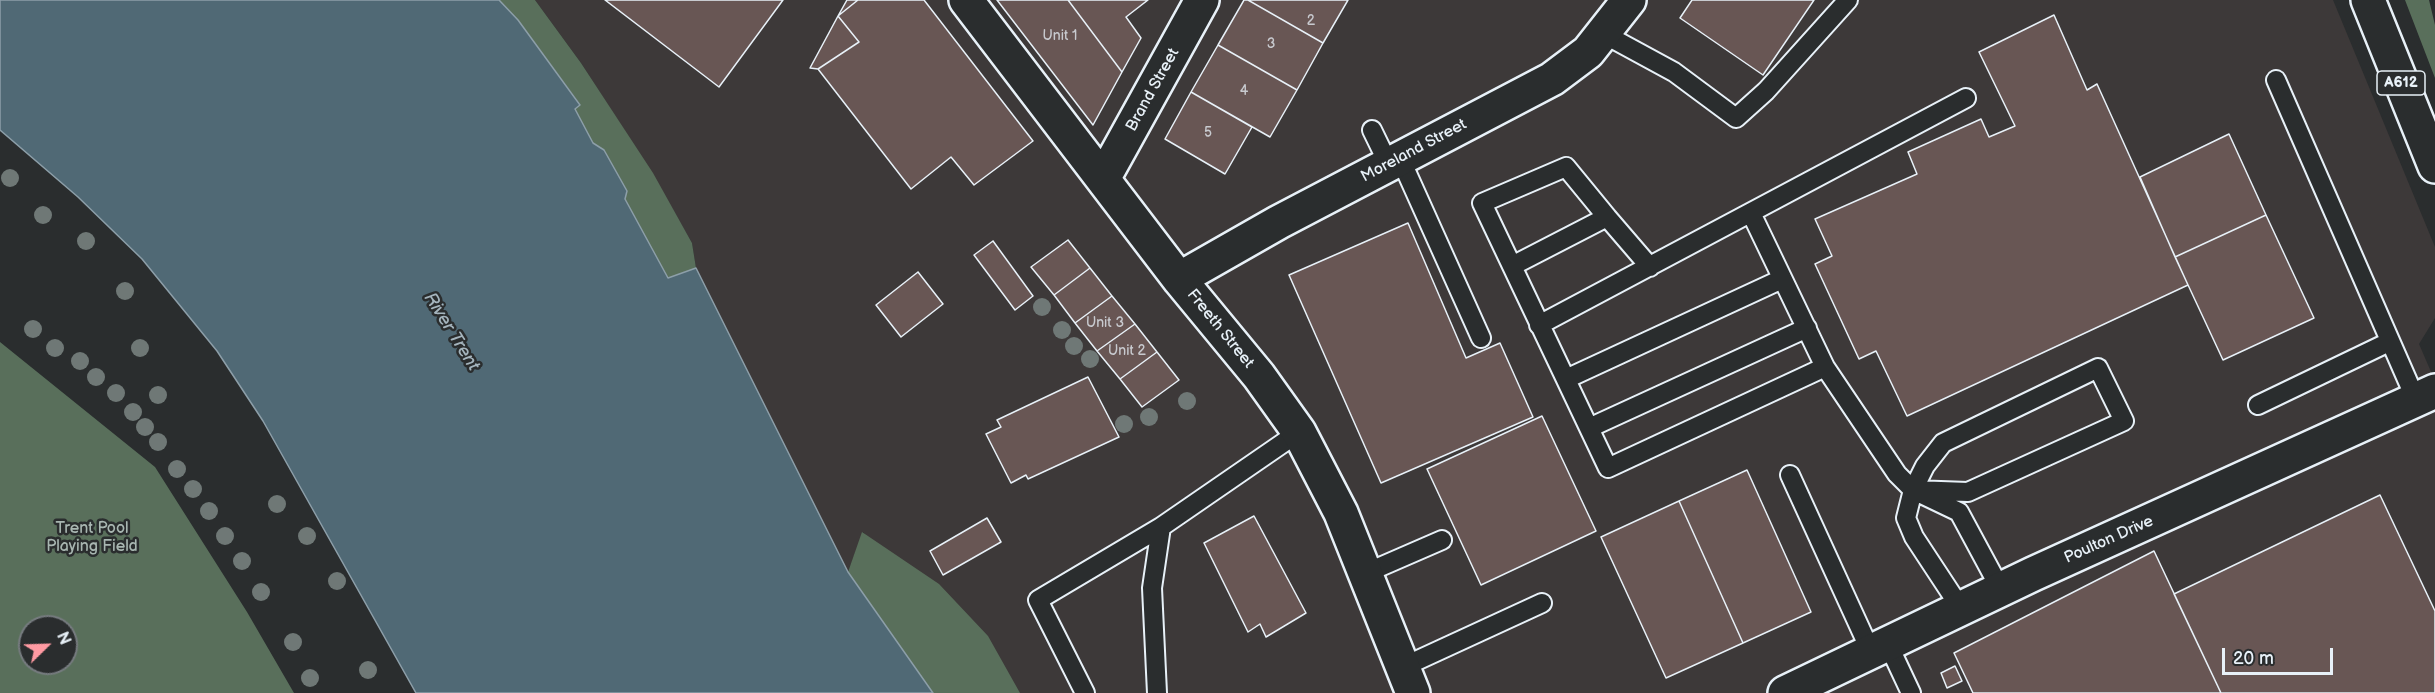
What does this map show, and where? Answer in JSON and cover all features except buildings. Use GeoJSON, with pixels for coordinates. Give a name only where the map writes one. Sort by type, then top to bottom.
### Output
{"type":"FeatureCollection","features":[{"type":"Feature","properties":{"kind":"street","name":"Freeth Street"},"geometry":{"type":"LineString","coordinates":[[966,0],[1179,279],[1259,376],[1299,432],[1341,513],[1408,680]]}},
{"type":"Feature","properties":{"kind":"street","name":"Brand Street"},"geometry":{"type":"LineString","coordinates":[[1103,179],[1202,0]]}},
{"type":"Feature","properties":{"kind":"street","name":"Moreland Street"},"geometry":{"type":"LineString","coordinates":[[1179,279],[1279,222],[1552,79],[1588,52],[1629,0]]}},
{"type":"Feature","properties":{"kind":"street","name":"A612"},"geometry":{"type":"LineString","coordinates":[[2368,0],[2435,166]]}},
{"type":"Feature","properties":{"kind":"street","name":"Poulton Drive"},"geometry":{"type":"LineString","coordinates":[[1785,693],[1880,648],[1957,603],[2001,590],[2425,395]]}},
{"type":"Feature","properties":{"kind":"lane"},"geometry":{"type":"LineString","coordinates":[[1604,33],[1674,72],[1736,118],[1766,91],[1848,0]]}},
{"type":"Feature","properties":{"kind":"lane"},"geometry":{"type":"LineString","coordinates":[[2276,80],[2389,342],[2425,395]]}},
{"type":"Feature","properties":{"kind":"lane"},"geometry":{"type":"LineString","coordinates":[[1539,325],[1966,98]]}},
{"type":"Feature","properties":{"kind":"lane"},"geometry":{"type":"LineString","coordinates":[[1372,130],[1395,161],[1481,338]]}},
{"type":"Feature","properties":{"kind":"lane"},"geometry":{"type":"LineString","coordinates":[[1650,267],[1566,167],[1482,203],[1608,468],[1825,367]]}},
{"type":"Feature","properties":{"kind":"lane"},"geometry":{"type":"LineString","coordinates":[[1751,213],[1825,367],[1897,474],[1913,490],[1959,512],[2001,590]]}},
{"type":"Feature","properties":{"kind":"lane"},"geometry":{"type":"LineString","coordinates":[[1512,266],[1607,217]]}},
{"type":"Feature","properties":{"kind":"lane"},"geometry":{"type":"LineString","coordinates":[[1566,379],[1782,279]]}},
{"type":"Feature","properties":{"kind":"lane"},"geometry":{"type":"LineString","coordinates":[[1589,428],[1806,328]]}},
{"type":"Feature","properties":{"kind":"lane"},"geometry":{"type":"LineString","coordinates":[[2258,405],[2389,342]]}},
{"type":"Feature","properties":{"kind":"lane"},"geometry":{"type":"LineString","coordinates":[[1913,490],[1968,492],[2124,421],[2098,369],[1944,443],[1925,466],[1913,490],[1906,518],[1914,537],[1957,603]]}},
{"type":"Feature","properties":{"kind":"lane"},"geometry":{"type":"LineString","coordinates":[[1085,693],[1038,600],[1161,527],[1299,432]]}},
{"type":"Feature","properties":{"kind":"lane"},"geometry":{"type":"LineString","coordinates":[[1790,475],[1880,648],[1911,693]]}},
{"type":"Feature","properties":{"kind":"lane"},"geometry":{"type":"LineString","coordinates":[[1157,693],[1152,588],[1161,527]]}},
{"type":"Feature","properties":{"kind":"lane"},"geometry":{"type":"LineString","coordinates":[[1366,573],[1442,540]]}},
{"type":"Feature","properties":{"kind":"lane"},"geometry":{"type":"LineString","coordinates":[[1408,680],[1542,603]]}},
{"type":"Feature","properties":{"kind":"shaded area"},"geometry":{"type":"Polygon","coordinates":[[[535,0],[2333,0],[2435,247],[2435,318],[2419,344],[2435,381],[2435,693],[988,693],[863,532],[848,572],[696,268],[692,243],[652,173],[581,63],[535,0]]]}},
{"type":"Feature","properties":{"kind":"green space"},"geometry":{"type":"Polygon","coordinates":[[[499,0],[535,0],[581,63],[653,173],[692,243],[696,268],[668,279],[625,199],[627,191],[604,150],[593,143],[574,109],[580,104],[518,20],[499,0]]]}},
{"type":"Feature","properties":{"kind":"green space"},"geometry":{"type":"Polygon","coordinates":[[[2405,0],[2429,0],[2435,25],[2435,78],[2405,0]]]}},
{"type":"Feature","properties":{"kind":"green space","name":"Trent Pool Playing Field"},"geometry":{"type":"Polygon","coordinates":[[[0,342],[155,467],[247,612],[294,693],[0,693],[0,342]]]}},
{"type":"Feature","properties":{"kind":"green space"},"geometry":{"type":"Polygon","coordinates":[[[862,532],[939,584],[988,636],[1020,693],[933,693],[848,572],[862,532]]]}},
{"type":"Feature","properties":{"kind":"water","name":"River Trent"},"geometry":{"type":"Polygon","coordinates":[[[0,0],[499,0],[518,20],[580,105],[575,109],[593,143],[604,150],[627,191],[625,199],[668,278],[696,268],[848,572],[933,693],[416,693],[263,421],[217,351],[142,259],[78,197],[0,130],[0,0]]]}}]}
